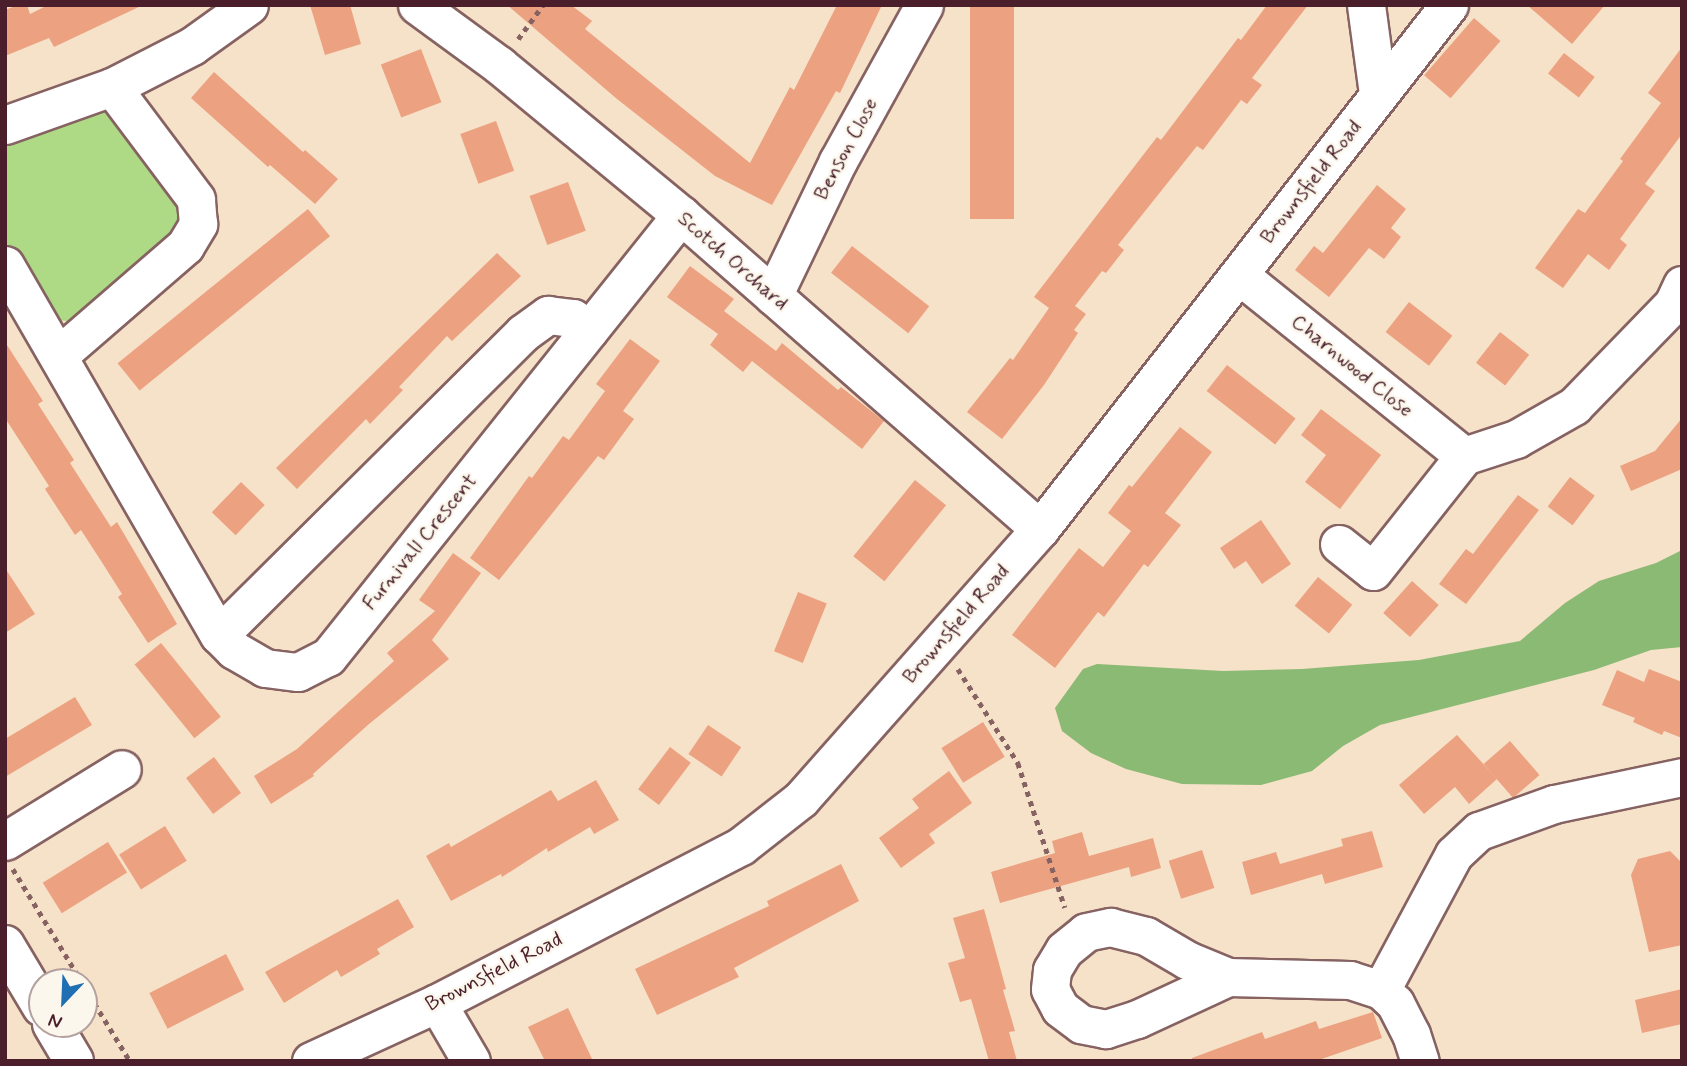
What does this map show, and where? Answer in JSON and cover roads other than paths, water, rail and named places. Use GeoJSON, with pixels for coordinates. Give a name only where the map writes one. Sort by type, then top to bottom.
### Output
{"type":"FeatureCollection","features":[{"type":"Feature","properties":{"kind":"highway"},"geometry":{"type":"LineString","coordinates":[[5,945],[28,984]]}},
{"type":"Feature","properties":{"kind":"highway"},"geometry":{"type":"LineString","coordinates":[[60,1038],[74,1061]]}},
{"type":"Feature","properties":{"kind":"street"},"geometry":{"type":"LineString","coordinates":[[5,125],[112,87],[192,46],[249,5]]}},
{"type":"Feature","properties":{"kind":"street","name":"Scotch Orchard"},"geometry":{"type":"LineString","coordinates":[[417,5],[499,65],[681,215],[1040,529]]}},
{"type":"Feature","properties":{"kind":"street","name":"Benson Close"},"geometry":{"type":"LineString","coordinates":[[773,296],[838,161],[924,5]]}},
{"type":"Feature","properties":{"kind":"street"},"geometry":{"type":"LineString","coordinates":[[1366,5],[1378,94]]}},
{"type":"Feature","properties":{"kind":"street","name":"Brownsfield Road"},"geometry":{"type":"LineString","coordinates":[[311,1061],[437,1003],[741,846],[801,799],[1040,529],[1450,5]]}},
{"type":"Feature","properties":{"kind":"street"},"geometry":{"type":"LineString","coordinates":[[59,355],[185,246],[198,224],[195,199],[112,87]]}},
{"type":"Feature","properties":{"kind":"street","name":"Furnivall Crescent"},"geometry":{"type":"LineString","coordinates":[[5,265],[219,635],[234,650],[265,668],[298,672],[328,657],[681,215]]}},
{"type":"Feature","properties":{"kind":"street","name":"Charnwood Close"},"geometry":{"type":"LineString","coordinates":[[1239,275],[1464,456]]}},
{"type":"Feature","properties":{"kind":"street"},"geometry":{"type":"LineString","coordinates":[[1339,544],[1373,571],[1464,456],[1516,439],[1574,406],[1673,304],[1682,285]]}},
{"type":"Feature","properties":{"kind":"street"},"geometry":{"type":"LineString","coordinates":[[219,635],[523,333],[548,315],[573,318],[589,330]]}},
{"type":"Feature","properties":{"kind":"street"},"geometry":{"type":"LineString","coordinates":[[9,854],[122,769]]}},
{"type":"Feature","properties":{"kind":"street"},"geometry":{"type":"LineString","coordinates":[[1381,990],[1454,854],[1479,831],[1554,804],[1682,777]]}},
{"type":"Feature","properties":{"kind":"street"},"geometry":{"type":"LineString","coordinates":[[1228,977],[1138,1019],[1105,1030],[1081,1024],[1060,1007],[1050,989],[1052,970],[1064,950],[1086,932],[1110,928],[1146,936],[1187,960],[1228,977],[1350,980],[1381,990],[1395,1003],[1411,1034],[1420,1061]]}},
{"type":"Feature","properties":{"kind":"street"},"geometry":{"type":"LineString","coordinates":[[437,1003],[471,1061]]}}]}
